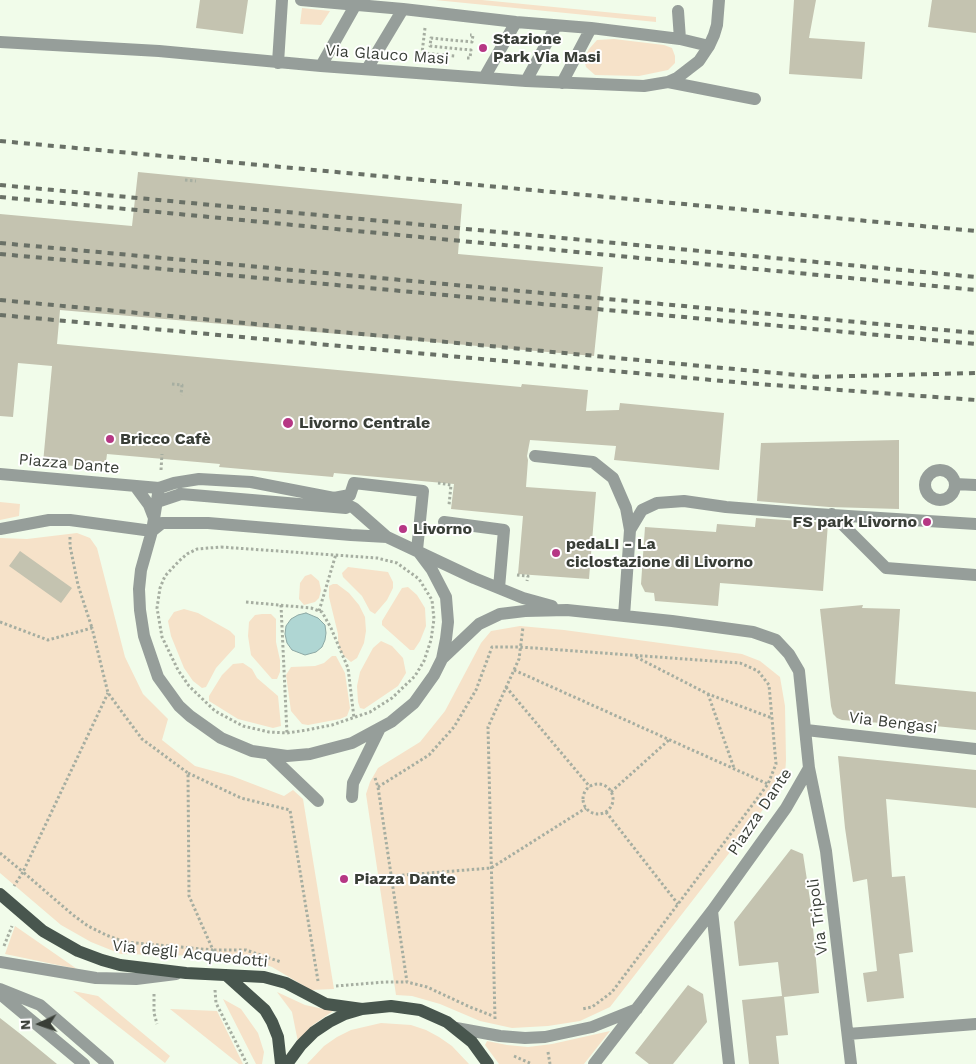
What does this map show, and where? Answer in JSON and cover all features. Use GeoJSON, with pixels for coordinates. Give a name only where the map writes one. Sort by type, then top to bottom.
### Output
{"type":"FeatureCollection","features":[{"type":"Feature","properties":{"kind":"main road","name":"Via degli Acquedotti"},"geometry":{"type":"LineString","coordinates":[[3,897],[43,931],[66,945],[90,956],[120,966],[186,973],[264,977],[276,980],[326,1004],[362,1009]]}},
{"type":"Feature","properties":{"kind":"main road"},"geometry":{"type":"LineString","coordinates":[[226,975],[265,1010],[278,1036],[281,1064]]}},
{"type":"Feature","properties":{"kind":"main road"},"geometry":{"type":"LineString","coordinates":[[287,1064],[301,1045],[328,1022],[362,1009],[376,1007],[405,1008],[434,1016],[456,1028],[472,1042],[488,1064]]}},
{"type":"Feature","properties":{"kind":"street"},"geometry":{"type":"LineString","coordinates":[[278,63],[282,0]]}},
{"type":"Feature","properties":{"kind":"street"},"geometry":{"type":"LineString","coordinates":[[301,0],[591,28],[680,39],[709,46]]}},
{"type":"Feature","properties":{"kind":"street","name":"Via Glauco Masi"},"geometry":{"type":"LineString","coordinates":[[0,42],[159,51],[278,63],[526,81],[644,86],[668,82],[677,78],[699,60],[709,46],[717,25],[719,0]]}},
{"type":"Feature","properties":{"kind":"street"},"geometry":{"type":"LineString","coordinates":[[321,66],[356,4]]}},
{"type":"Feature","properties":{"kind":"street"},"geometry":{"type":"LineString","coordinates":[[367,69],[403,9]]}},
{"type":"Feature","properties":{"kind":"street"},"geometry":{"type":"LineString","coordinates":[[678,11],[680,39]]}},
{"type":"Feature","properties":{"kind":"street"},"geometry":{"type":"LineString","coordinates":[[484,78],[516,22]]}},
{"type":"Feature","properties":{"kind":"street"},"geometry":{"type":"LineString","coordinates":[[526,81],[556,26]]}},
{"type":"Feature","properties":{"kind":"street"},"geometry":{"type":"LineString","coordinates":[[562,83],[591,28]]}},
{"type":"Feature","properties":{"kind":"street"},"geometry":{"type":"LineString","coordinates":[[668,82],[755,99]]}},
{"type":"Feature","properties":{"kind":"street"},"geometry":{"type":"LineString","coordinates":[[535,456],[593,462],[613,478],[626,508],[630,530],[624,616]]}},
{"type":"Feature","properties":{"kind":"street","name":"Piazza Dante"},"geometry":{"type":"LineString","coordinates":[[0,474],[159,488],[174,483],[199,479],[257,482],[334,498],[354,508],[386,537]]}},
{"type":"Feature","properties":{"kind":"street"},"geometry":{"type":"LineString","coordinates":[[334,498],[350,495],[354,483],[423,491],[417,550]]}},
{"type":"Feature","properties":{"kind":"street"},"geometry":{"type":"LineString","coordinates":[[955,484],[976,485]]}},
{"type":"Feature","properties":{"kind":"street","name":"Piazza Dante"},"geometry":{"type":"LineString","coordinates":[[135,486],[149,505],[154,518]]}},
{"type":"Feature","properties":{"kind":"street","name":"Piazza Dante"},"geometry":{"type":"LineString","coordinates":[[159,488],[152,531],[141,570],[140,610],[144,636],[158,677],[179,706],[208,729],[238,746],[252,751],[288,756],[322,752],[360,739],[391,722],[414,703],[434,675],[442,659],[448,622],[446,597],[432,570],[417,550]]}},
{"type":"Feature","properties":{"kind":"street"},"geometry":{"type":"LineString","coordinates":[[158,502],[181,494],[354,508]]}},
{"type":"Feature","properties":{"kind":"street"},"geometry":{"type":"LineString","coordinates":[[630,530],[642,510],[657,503],[684,501],[726,507],[976,524]]}},
{"type":"Feature","properties":{"kind":"street"},"geometry":{"type":"LineString","coordinates":[[832,514],[886,568],[976,575]]}},
{"type":"Feature","properties":{"kind":"street"},"geometry":{"type":"LineString","coordinates":[[446,516],[504,530],[499,588]]}},
{"type":"Feature","properties":{"kind":"street"},"geometry":{"type":"LineString","coordinates":[[0,529],[49,520],[70,520],[152,531]]}},
{"type":"Feature","properties":{"kind":"street","name":"Piazza Dante"},"geometry":{"type":"LineString","coordinates":[[152,531],[162,523],[190,522],[386,537],[417,550],[446,566],[523,598],[567,610]]}},
{"type":"Feature","properties":{"kind":"street","name":"Piazza Dante"},"geometry":{"type":"LineString","coordinates":[[442,659],[475,627],[500,614],[525,611],[567,610],[753,632],[776,640],[789,654],[799,671],[809,768],[786,808],[712,911],[594,1064]]}},
{"type":"Feature","properties":{"kind":"street","name":"Piazza Dante"},"geometry":{"type":"LineString","coordinates":[[352,796],[353,783],[380,728]]}},
{"type":"Feature","properties":{"kind":"street","name":"Via Bengasi"},"geometry":{"type":"LineString","coordinates":[[806,730],[976,749]]}},
{"type":"Feature","properties":{"kind":"street"},"geometry":{"type":"LineString","coordinates":[[270,754],[318,801]]}},
{"type":"Feature","properties":{"kind":"street","name":"Via Tripoli"},"geometry":{"type":"LineString","coordinates":[[809,768],[826,851],[852,1064]]}},
{"type":"Feature","properties":{"kind":"street"},"geometry":{"type":"LineString","coordinates":[[712,911],[729,1064]]}},
{"type":"Feature","properties":{"kind":"street"},"geometry":{"type":"LineString","coordinates":[[0,962],[81,976],[114,979],[136,979],[186,973]]}},
{"type":"Feature","properties":{"kind":"street"},"geometry":{"type":"LineString","coordinates":[[0,990],[40,1004],[108,1064]]}},
{"type":"Feature","properties":{"kind":"street"},"geometry":{"type":"LineString","coordinates":[[0,994],[84,1064]]}},
{"type":"Feature","properties":{"kind":"street"},"geometry":{"type":"LineString","coordinates":[[456,1028],[525,1038],[545,1037],[592,1027],[637,1009]]}},
{"type":"Feature","properties":{"kind":"street"},"geometry":{"type":"LineString","coordinates":[[848,1034],[976,1024]]}},
{"type":"Feature","properties":{"kind":"path"},"geometry":{"type":"LineString","coordinates":[[426,24],[422,53],[470,58],[471,50],[430,46],[431,38],[472,42],[473,35],[465,34]]}},
{"type":"Feature","properties":{"kind":"path"},"geometry":{"type":"LineString","coordinates":[[185,180],[196,181]]}},
{"type":"Feature","properties":{"kind":"path"},"geometry":{"type":"LineString","coordinates":[[172,384],[182,385],[181,395]]}},
{"type":"Feature","properties":{"kind":"path"},"geometry":{"type":"LineString","coordinates":[[432,483],[451,485],[446,516]]}},
{"type":"Feature","properties":{"kind":"path"},"geometry":{"type":"LineString","coordinates":[[70,520],[70,546],[78,586],[92,628],[108,693],[142,739],[188,773],[241,798],[290,810],[318,983],[311,979]]}},
{"type":"Feature","properties":{"kind":"path"},"geometry":{"type":"LineString","coordinates":[[221,547],[377,558],[397,564],[419,579],[432,600],[434,619],[431,640],[424,661],[416,676],[392,698],[370,712],[354,718],[332,725],[287,733],[269,732],[244,726],[215,711],[189,686],[178,670],[162,638],[157,608],[160,588],[165,576],[186,554],[197,549],[221,547]]}},
{"type":"Feature","properties":{"kind":"path"},"geometry":{"type":"LineString","coordinates":[[319,611],[336,554]]}},
{"type":"Feature","properties":{"kind":"path"},"geometry":{"type":"LineString","coordinates":[[246,602],[311,608],[322,612],[348,668],[354,718],[360,739]]}},
{"type":"Feature","properties":{"kind":"path"},"geometry":{"type":"LineString","coordinates":[[281,605],[288,756]]}},
{"type":"Feature","properties":{"kind":"path"},"geometry":{"type":"LineString","coordinates":[[335,986],[407,982],[427,987],[497,1017],[488,727],[519,659],[524,619]]}},
{"type":"Feature","properties":{"kind":"path"},"geometry":{"type":"LineString","coordinates":[[0,622],[48,640],[92,628]]}},
{"type":"Feature","properties":{"kind":"path"},"geometry":{"type":"LineString","coordinates":[[407,982],[378,787],[429,755],[454,727],[476,690],[492,647],[520,647],[740,663],[758,671],[769,685],[772,718],[776,764],[768,784],[612,992],[592,1007],[576,1011]]}},
{"type":"Feature","properties":{"kind":"path"},"geometry":{"type":"LineString","coordinates":[[633,655],[708,694],[772,718]]}},
{"type":"Feature","properties":{"kind":"path"},"geometry":{"type":"LineString","coordinates":[[514,670],[768,784]]}},
{"type":"Feature","properties":{"kind":"path"},"geometry":{"type":"LineString","coordinates":[[506,686],[590,787]]}},
{"type":"Feature","properties":{"kind":"path"},"geometry":{"type":"LineString","coordinates":[[3,897],[23,872],[108,693]]}},
{"type":"Feature","properties":{"kind":"path"},"geometry":{"type":"LineString","coordinates":[[708,694],[735,769]]}},
{"type":"Feature","properties":{"kind":"path"},"geometry":{"type":"LineString","coordinates":[[611,792],[670,739]]}},
{"type":"Feature","properties":{"kind":"path"},"geometry":{"type":"LineString","coordinates":[[188,773],[189,896],[214,950],[213,974],[216,1003],[247,1064]]}},
{"type":"Feature","properties":{"kind":"path"},"geometry":{"type":"LineString","coordinates":[[598,784],[605,786],[611,792],[612,806],[606,812],[592,813],[586,808],[583,801],[584,793],[590,787],[598,784]]}},
{"type":"Feature","properties":{"kind":"path"},"geometry":{"type":"LineString","coordinates":[[392,876],[491,868],[586,808]]}},
{"type":"Feature","properties":{"kind":"path"},"geometry":{"type":"LineString","coordinates":[[606,812],[678,904]]}},
{"type":"Feature","properties":{"kind":"path"},"geometry":{"type":"LineString","coordinates":[[0,853],[88,926],[125,942],[214,950],[246,950],[279,961],[287,966]]}},
{"type":"Feature","properties":{"kind":"path"},"geometry":{"type":"LineString","coordinates":[[4,947],[19,910]]}},
{"type":"Feature","properties":{"kind":"path"},"geometry":{"type":"LineString","coordinates":[[154,994],[154,1014],[157,1024]]}},
{"type":"Feature","properties":{"kind":"path"},"geometry":{"type":"LineString","coordinates":[[545,1037],[550,1064]]}},
{"type":"Feature","properties":{"kind":"path"},"geometry":{"type":"LineString","coordinates":[[514,1055],[532,1064]]}},
{"type":"Feature","properties":{"kind":"shaded area"},"geometry":{"type":"Polygon","coordinates":[[[435,0],[482,0],[656,17],[656,22],[435,0]]]}},
{"type":"Feature","properties":{"kind":"shaded area"},"geometry":{"type":"Polygon","coordinates":[[[302,8],[330,11],[321,25],[300,24],[302,8]]]}},
{"type":"Feature","properties":{"kind":"shaded area"},"geometry":{"type":"Polygon","coordinates":[[[614,39],[664,45],[672,48],[675,63],[668,70],[639,76],[595,75],[586,67],[584,59],[589,49],[597,40],[614,39]]]}},
{"type":"Feature","properties":{"kind":"shaded area"},"geometry":{"type":"Polygon","coordinates":[[[0,502],[20,504],[19,516],[0,520],[0,502]]]}},
{"type":"Feature","properties":{"kind":"shaded area"},"geometry":{"type":"Polygon","coordinates":[[[77,533],[90,538],[97,548],[125,657],[143,694],[168,719],[162,740],[195,766],[232,776],[284,796],[293,790],[303,799],[334,989],[311,990],[272,967],[245,957],[121,954],[91,942],[61,925],[0,873],[0,538],[27,539],[77,533]]]}},
{"type":"Feature","properties":{"kind":"shaded area"},"geometry":{"type":"Polygon","coordinates":[[[348,567],[388,572],[393,582],[393,588],[387,600],[375,614],[370,611],[362,596],[343,577],[342,573],[348,567]]]}},
{"type":"Feature","properties":{"kind":"shaded area"},"geometry":{"type":"Polygon","coordinates":[[[311,574],[319,581],[321,590],[319,598],[315,602],[304,605],[299,599],[300,583],[305,576],[311,574]]]}},
{"type":"Feature","properties":{"kind":"shaded area"},"geometry":{"type":"Polygon","coordinates":[[[337,584],[349,593],[359,605],[365,617],[366,631],[364,643],[357,658],[351,662],[340,650],[329,597],[329,586],[337,584]]]}},
{"type":"Feature","properties":{"kind":"shaded area"},"geometry":{"type":"Polygon","coordinates":[[[408,587],[417,595],[425,608],[426,626],[414,650],[410,650],[382,625],[382,621],[402,588],[408,587]]]}},
{"type":"Feature","properties":{"kind":"shaded area"},"geometry":{"type":"Polygon","coordinates":[[[184,609],[198,613],[230,631],[235,636],[235,647],[216,668],[206,687],[202,688],[193,681],[184,668],[171,636],[168,621],[174,612],[184,609]]]}},
{"type":"Feature","properties":{"kind":"shaded area"},"geometry":{"type":"Polygon","coordinates":[[[271,614],[276,619],[276,642],[280,660],[280,672],[277,679],[272,679],[251,655],[248,636],[249,622],[255,615],[271,614]]]}},
{"type":"Feature","properties":{"kind":"shaded area"},"geometry":{"type":"Polygon","coordinates":[[[520,626],[564,630],[742,654],[760,661],[780,677],[785,706],[786,760],[782,785],[610,1007],[580,1021],[548,1026],[512,1028],[480,1021],[440,1004],[412,996],[396,995],[366,794],[378,768],[420,742],[445,711],[481,643],[491,631],[520,626]]]}},
{"type":"Feature","properties":{"kind":"shaded area"},"geometry":{"type":"Polygon","coordinates":[[[381,641],[392,646],[403,658],[406,673],[398,686],[364,709],[360,708],[357,686],[360,672],[373,648],[381,641]]]}},
{"type":"Feature","properties":{"kind":"shaded area"},"geometry":{"type":"Polygon","coordinates":[[[332,656],[336,656],[345,673],[350,708],[347,716],[308,725],[302,724],[291,711],[286,675],[291,667],[315,666],[324,663],[332,656]]]}},
{"type":"Feature","properties":{"kind":"shaded area"},"geometry":{"type":"Polygon","coordinates":[[[243,663],[252,669],[257,678],[278,696],[281,726],[273,728],[238,719],[209,701],[209,696],[222,675],[233,664],[243,663]]]}},
{"type":"Feature","properties":{"kind":"shaded area"},"geometry":{"type":"Polygon","coordinates":[[[15,926],[77,969],[5,954],[15,926]]]}},
{"type":"Feature","properties":{"kind":"shaded area"},"geometry":{"type":"Polygon","coordinates":[[[73,991],[98,996],[170,1056],[165,1063],[73,991]]]}},
{"type":"Feature","properties":{"kind":"shaded area"},"geometry":{"type":"Polygon","coordinates":[[[277,992],[305,1005],[333,1011],[313,1025],[298,1042],[292,1012],[277,992]]]}},
{"type":"Feature","properties":{"kind":"shaded area"},"geometry":{"type":"Polygon","coordinates":[[[223,999],[241,1009],[258,1033],[264,1052],[262,1064],[256,1064],[223,999]]]}},
{"type":"Feature","properties":{"kind":"shaded area"},"geometry":{"type":"Polygon","coordinates":[[[170,1009],[217,1011],[243,1064],[239,1064],[170,1009]]]}},
{"type":"Feature","properties":{"kind":"shaded area"},"geometry":{"type":"Polygon","coordinates":[[[381,1023],[411,1025],[426,1030],[452,1046],[469,1064],[307,1064],[324,1046],[337,1037],[351,1030],[381,1023]]]}},
{"type":"Feature","properties":{"kind":"shaded area"},"geometry":{"type":"Polygon","coordinates":[[[610,1031],[584,1064],[499,1064],[485,1045],[487,1041],[528,1047],[552,1044],[610,1031]]]}},
{"type":"Feature","properties":{"kind":"water"},"geometry":{"type":"Polygon","coordinates":[[[306,613],[318,618],[325,625],[326,633],[322,647],[316,652],[305,655],[292,650],[287,643],[285,634],[286,626],[291,619],[306,613]]]}},
{"type":"Feature","properties":{"kind":"building"},"geometry":{"type":"Polygon","coordinates":[[[200,0],[248,0],[243,34],[196,28],[200,0]]]}},
{"type":"Feature","properties":{"kind":"building"},"geometry":{"type":"Polygon","coordinates":[[[794,0],[816,0],[809,38],[865,42],[862,79],[789,74],[794,0]]]}},
{"type":"Feature","properties":{"kind":"building"},"geometry":{"type":"Polygon","coordinates":[[[932,0],[976,0],[976,33],[928,27],[932,0]]]}},
{"type":"Feature","properties":{"kind":"building"},"geometry":{"type":"Polygon","coordinates":[[[138,172],[462,204],[458,254],[603,267],[594,356],[60,310],[57,344],[521,387],[522,384],[588,390],[586,411],[619,410],[620,403],[724,413],[719,470],[614,460],[616,446],[530,440],[527,456],[526,487],[596,492],[589,579],[518,574],[523,516],[451,509],[454,484],[334,473],[333,477],[219,467],[220,464],[107,454],[105,469],[43,463],[52,366],[18,363],[13,417],[0,416],[0,214],[132,226],[138,172]]]}},
{"type":"Feature","properties":{"kind":"building"},"geometry":{"type":"Polygon","coordinates":[[[899,440],[899,509],[829,507],[757,501],[761,443],[899,440]]]}},
{"type":"Feature","properties":{"kind":"building"},"geometry":{"type":"Polygon","coordinates":[[[756,518],[828,523],[823,591],[720,583],[718,606],[655,601],[654,593],[645,592],[641,584],[645,527],[716,532],[717,524],[755,527],[756,518]]]}},
{"type":"Feature","properties":{"kind":"building"},"geometry":{"type":"Polygon","coordinates":[[[20,551],[72,588],[61,603],[9,566],[20,551]]]}},
{"type":"Feature","properties":{"kind":"building"},"geometry":{"type":"Polygon","coordinates":[[[863,605],[862,608],[900,609],[895,684],[976,692],[976,730],[894,722],[894,724],[842,720],[833,714],[820,609],[863,605]]]}},
{"type":"Feature","properties":{"kind":"building"},"geometry":{"type":"Polygon","coordinates":[[[838,756],[976,770],[976,808],[886,799],[892,877],[905,876],[913,952],[899,954],[904,998],[867,1002],[863,973],[877,971],[867,879],[853,882],[845,828],[838,756]]]}},
{"type":"Feature","properties":{"kind":"building"},"geometry":{"type":"Polygon","coordinates":[[[791,849],[803,854],[811,906],[819,993],[784,997],[788,1035],[776,1036],[779,1064],[749,1064],[742,1000],[782,996],[778,962],[739,966],[734,922],[791,849]]]}},
{"type":"Feature","properties":{"kind":"building"},"geometry":{"type":"Polygon","coordinates":[[[688,985],[703,994],[707,1022],[673,1064],[649,1064],[635,1053],[688,985]]]}},
{"type":"Feature","properties":{"kind":"building"},"geometry":{"type":"Polygon","coordinates":[[[0,1018],[23,1036],[57,1064],[0,1064],[0,1018]]]}},
{"type":"Feature","properties":{"kind":"railway"},"geometry":{"type":"LineString","coordinates":[[0,141],[976,231]]}},
{"type":"Feature","properties":{"kind":"railway"},"geometry":{"type":"LineString","coordinates":[[0,185],[976,277]]}},
{"type":"Feature","properties":{"kind":"railway"},"geometry":{"type":"LineString","coordinates":[[0,197],[976,290]]}},
{"type":"Feature","properties":{"kind":"railway"},"geometry":{"type":"LineString","coordinates":[[0,243],[976,333]]}},
{"type":"Feature","properties":{"kind":"railway"},"geometry":{"type":"LineString","coordinates":[[0,254],[976,344]]}},
{"type":"Feature","properties":{"kind":"railway"},"geometry":{"type":"LineString","coordinates":[[0,300],[819,377]]}},
{"type":"Feature","properties":{"kind":"railway"},"geometry":{"type":"LineString","coordinates":[[0,315],[745,383],[976,400]]}},
{"type":"Feature","properties":{"kind":"railway"},"geometry":{"type":"LineString","coordinates":[[813,377],[976,373]]}},
{"type":"Feature","properties":{"kind":"place","name":"Stazione Park Via Masi"},"geometry":{"type":"Point","coordinates":[483,48]}},
{"type":"Feature","properties":{"kind":"place","name":"Livorno Centrale"},"geometry":{"type":"Point","coordinates":[288,423]}},
{"type":"Feature","properties":{"kind":"place","name":"Bricco Cafè"},"geometry":{"type":"Point","coordinates":[110,439]}},
{"type":"Feature","properties":{"kind":"place","name":"FS park Livorno"},"geometry":{"type":"Point","coordinates":[927,522]}},
{"type":"Feature","properties":{"kind":"place","name":"Livorno"},"geometry":{"type":"Point","coordinates":[403,529]}},
{"type":"Feature","properties":{"kind":"place","name":"pedaLI - La ciclostazione di Livorno"},"geometry":{"type":"Point","coordinates":[556,553]}},
{"type":"Feature","properties":{"kind":"place","name":"Piazza Dante"},"geometry":{"type":"Point","coordinates":[344,879]}}]}
